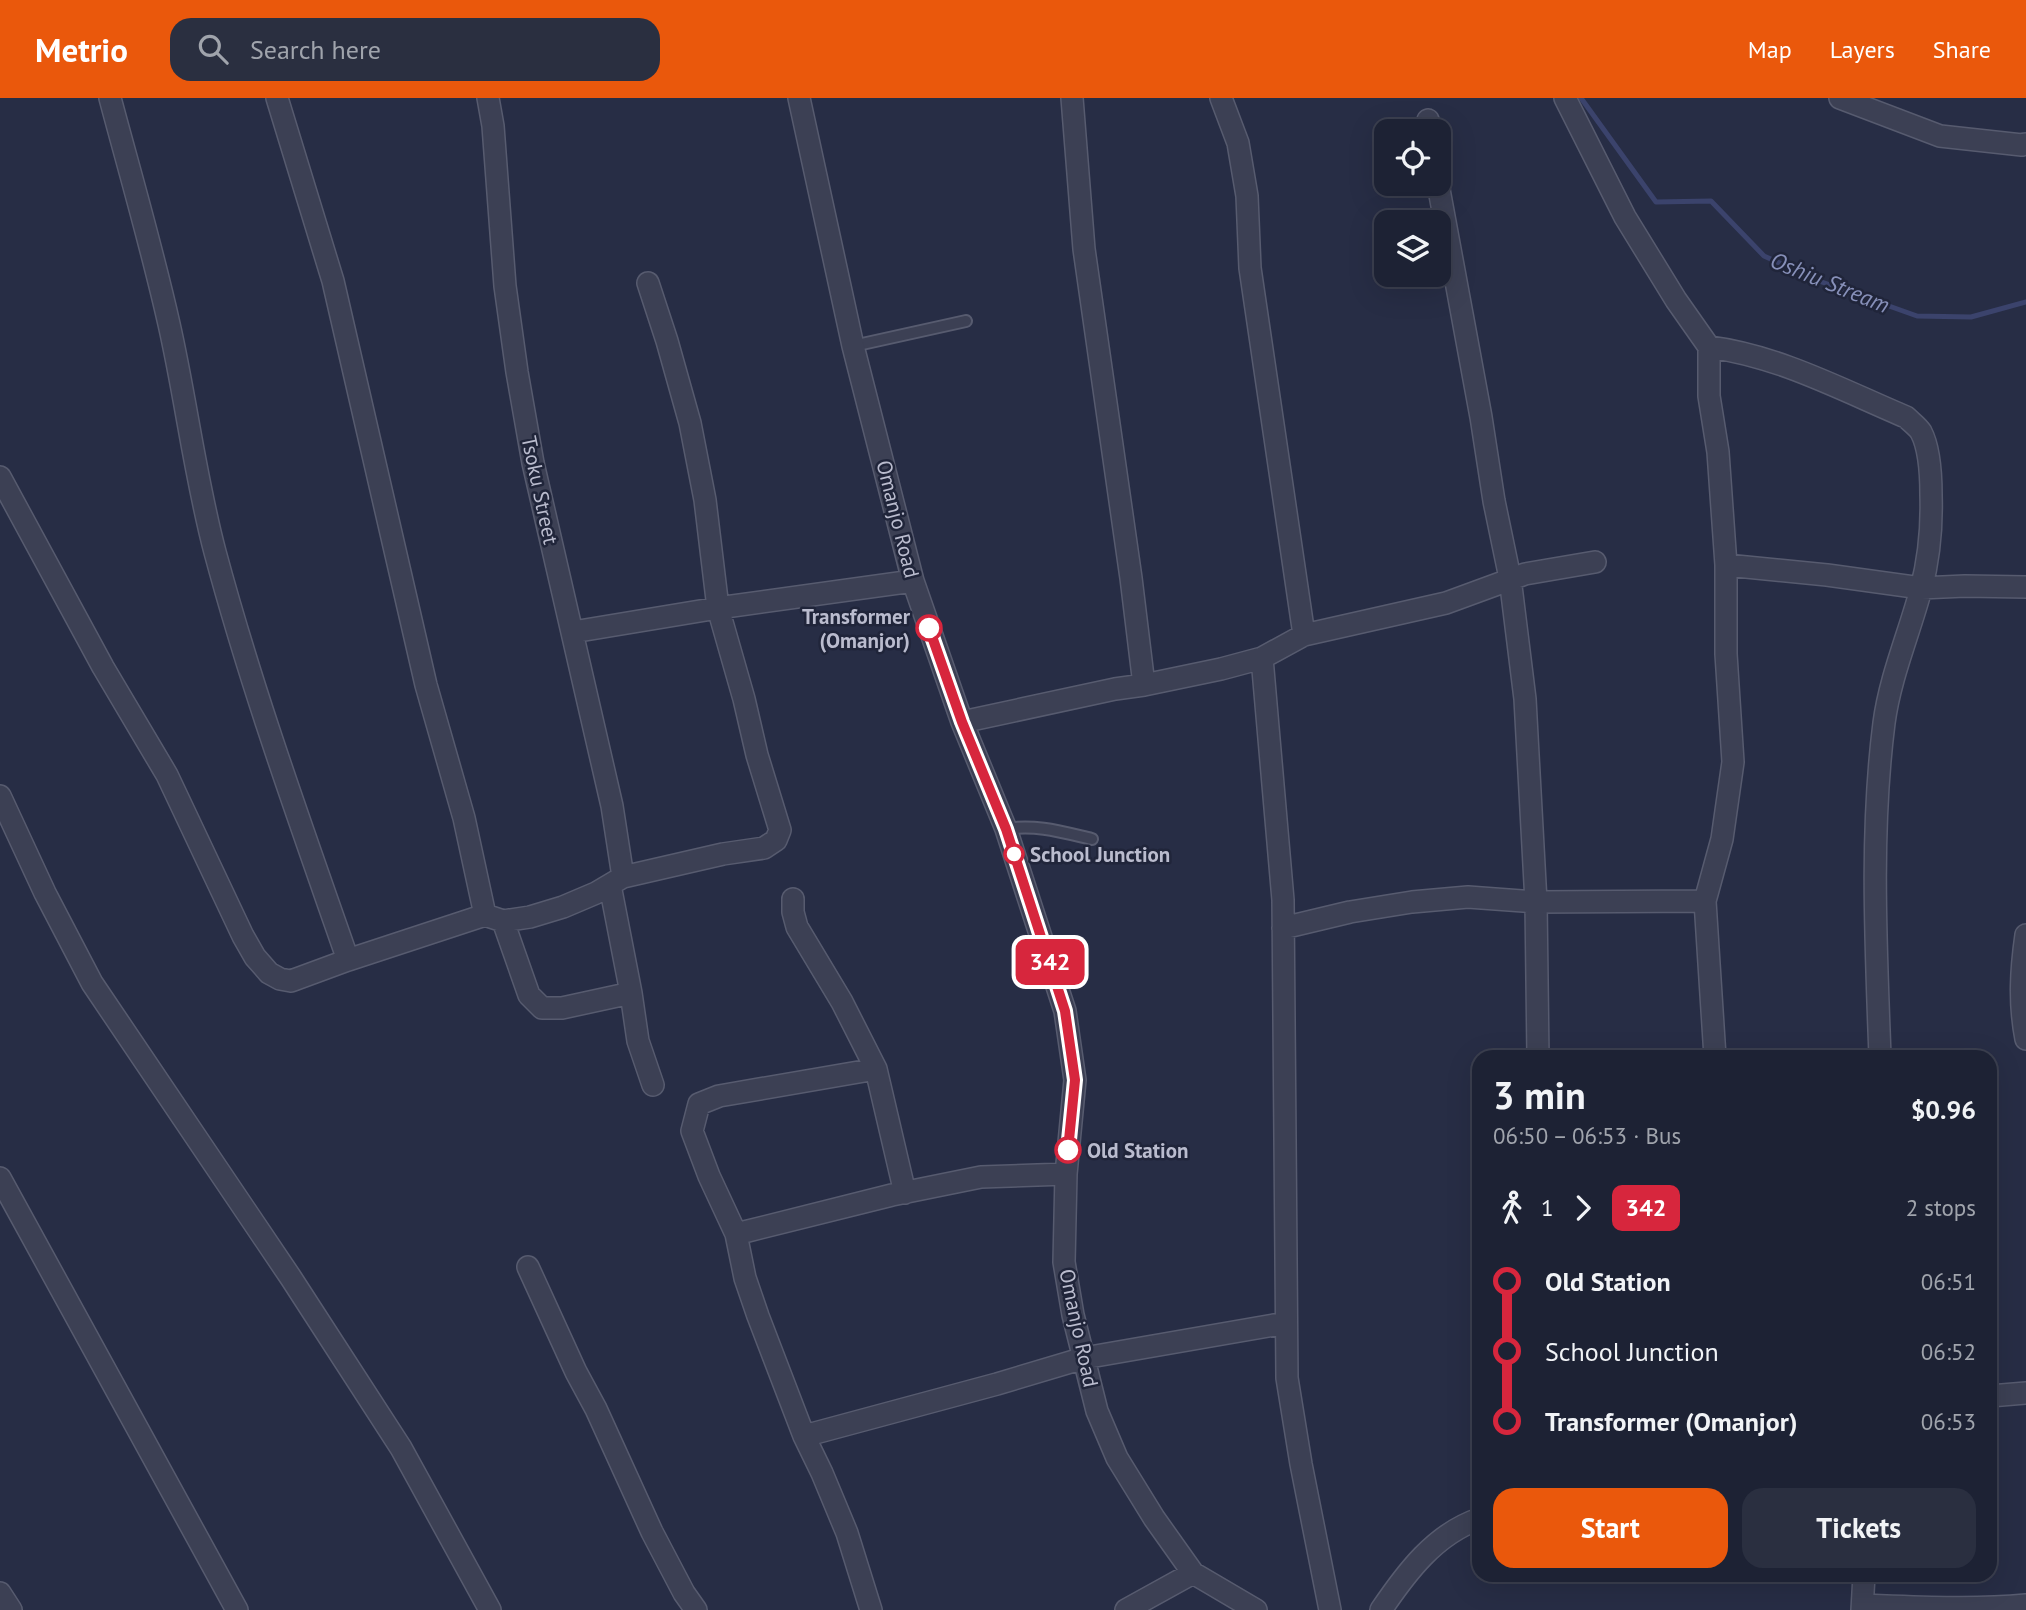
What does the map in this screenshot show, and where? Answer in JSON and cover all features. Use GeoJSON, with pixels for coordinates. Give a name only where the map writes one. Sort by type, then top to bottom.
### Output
{"type":"FeatureCollection","features":[{"type":"Feature","properties":{"kind":"street"},"geometry":{"type":"LineString","coordinates":[[110,98],[169,325],[218,562],[274,745],[348,960]]}},
{"type":"Feature","properties":{"kind":"street"},"geometry":{"type":"LineString","coordinates":[[277,98],[333,281],[426,685],[494,918],[529,995],[542,1008],[562,1008],[631,993]]}},
{"type":"Feature","properties":{"kind":"street","name":"Tsoku Street"},"geometry":{"type":"LineString","coordinates":[[488,98],[493,126],[505,286],[517,372],[533,463],[612,806],[616,881],[638,1041],[653,1085]]}},
{"type":"Feature","properties":{"kind":"street","name":"Omanjo Road"},"geometry":{"type":"LineString","coordinates":[[799,98],[853,346],[913,581],[962,722],[1006,829],[1065,1011],[1075,1080],[1066,1174],[1065,1262],[1073,1315],[1097,1411],[1116,1458],[1193,1573],[1256,1610]]}},
{"type":"Feature","properties":{"kind":"street"},"geometry":{"type":"LineString","coordinates":[[1072,98],[1084,249],[1144,685]]}},
{"type":"Feature","properties":{"kind":"street"},"geometry":{"type":"LineString","coordinates":[[1221,98],[1238,143],[1247,196],[1250,268],[1304,635]]}},
{"type":"Feature","properties":{"kind":"street"},"geometry":{"type":"LineString","coordinates":[[1565,98],[1625,217],[1676,300],[1709,347],[1709,396],[1718,452],[1726,565],[1726,654],[1733,762],[1722,839],[1705,901],[1715,1050]]}},
{"type":"Feature","properties":{"kind":"street"},"geometry":{"type":"LineString","coordinates":[[1840,98],[1940,136],[2026,144]]}},
{"type":"Feature","properties":{"kind":"street"},"geometry":{"type":"LineString","coordinates":[[1440,196],[1510,578],[1525,699],[1536,902],[1538,1050]]}},
{"type":"Feature","properties":{"kind":"street"},"geometry":{"type":"LineString","coordinates":[[0,477],[103,667],[167,775],[255,957],[269,973],[280,979],[291,981],[348,960],[494,918],[530,917],[563,907],[616,881],[723,854],[764,848],[776,840],[780,830],[718,608],[705,500],[690,423],[648,283]]}},
{"type":"Feature","properties":{"kind":"street"},"geometry":{"type":"LineString","coordinates":[[1709,347],[1732,350],[1790,367],[1906,417],[1921,431],[1927,449],[1931,494],[1930,544],[1921,588],[1892,684],[1884,721],[1879,773],[1874,902],[1880,1050]]}},
{"type":"Feature","properties":{"kind":"street"},"geometry":{"type":"LineString","coordinates":[[962,722],[1221,669],[1262,657],[1304,635],[1446,603],[1510,578],[1595,562]]}},
{"type":"Feature","properties":{"kind":"street"},"geometry":{"type":"LineString","coordinates":[[1726,565],[1921,588],[2026,587]]}},
{"type":"Feature","properties":{"kind":"street"},"geometry":{"type":"LineString","coordinates":[[573,632],[718,608],[913,581]]}},
{"type":"Feature","properties":{"kind":"street"},"geometry":{"type":"LineString","coordinates":[[1262,657],[1283,900],[1287,1378],[1330,1610]]}},
{"type":"Feature","properties":{"kind":"street"},"geometry":{"type":"LineString","coordinates":[[0,796],[45,893],[92,984],[291,1278],[401,1448],[490,1610]]}},
{"type":"Feature","properties":{"kind":"street"},"geometry":{"type":"LineString","coordinates":[[1283,928],[1350,912],[1412,902],[1468,897],[1536,902],[1705,901]]}},
{"type":"Feature","properties":{"kind":"street"},"geometry":{"type":"LineString","coordinates":[[793,899],[797,928],[842,1002],[876,1069],[905,1193]]}},
{"type":"Feature","properties":{"kind":"street"},"geometry":{"type":"LineString","coordinates":[[2026,935],[2021,972],[2021,1014],[2026,1039]]}},
{"type":"Feature","properties":{"kind":"street"},"geometry":{"type":"LineString","coordinates":[[871,1610],[846,1532],[804,1436],[745,1278],[736,1234],[692,1131],[699,1104],[719,1096],[876,1069]]}},
{"type":"Feature","properties":{"kind":"street"},"geometry":{"type":"LineString","coordinates":[[736,1234],[892,1195],[981,1177],[1066,1174]]}},
{"type":"Feature","properties":{"kind":"street"},"geometry":{"type":"LineString","coordinates":[[0,1178],[237,1610]]}},
{"type":"Feature","properties":{"kind":"street"},"geometry":{"type":"LineString","coordinates":[[528,1267],[652,1532],[696,1610]]}},
{"type":"Feature","properties":{"kind":"street"},"geometry":{"type":"LineString","coordinates":[[804,1436],[1084,1358],[1286,1323]]}},
{"type":"Feature","properties":{"kind":"street"},"geometry":{"type":"LineString","coordinates":[[1997,1395],[2026,1393]]}},
{"type":"Feature","properties":{"kind":"street"},"geometry":{"type":"LineString","coordinates":[[1381,1610],[1430,1548],[1472,1522]]}},
{"type":"Feature","properties":{"kind":"street"},"geometry":{"type":"LineString","coordinates":[[1126,1610],[1193,1573]]}},
{"type":"Feature","properties":{"kind":"street"},"geometry":{"type":"LineString","coordinates":[[1864,1582],[1862,1607],[2001,1608],[2026,1605]]}},
{"type":"Feature","properties":{"kind":"street"},"geometry":{"type":"LineString","coordinates":[[0,1593],[11,1610]]}},
{"type":"Feature","properties":{"kind":"lane"},"geometry":{"type":"LineString","coordinates":[[853,346],[966,321]]}},
{"type":"Feature","properties":{"kind":"lane"},"geometry":{"type":"LineString","coordinates":[[1006,829],[1024,826],[1044,828],[1092,839]]}},
{"type":"Feature","properties":{"kind":"waterway","name":"Oshiu Stream"},"geometry":{"type":"LineString","coordinates":[[1581,98],[1656,202],[1711,201],[1764,256],[1819,281],[1917,316],[1971,317],[2026,302]]}},
{"type":"Feature","properties":{"kind":"bus line","name":"342"},"geometry":{"type":"LineString","coordinates":[[929,628],[962,722],[1006,829],[1065,1011],[1075,1080],[1068,1150]]}},
{"type":"Feature","properties":{"kind":"place","name":"Transformer (Omanjor)"},"geometry":{"type":"Point","coordinates":[929,628]}},
{"type":"Feature","properties":{"kind":"place","name":"School Junction"},"geometry":{"type":"Point","coordinates":[1014,854]}},
{"type":"Feature","properties":{"kind":"place","name":"Old Station"},"geometry":{"type":"Point","coordinates":[1068,1150]}}]}
